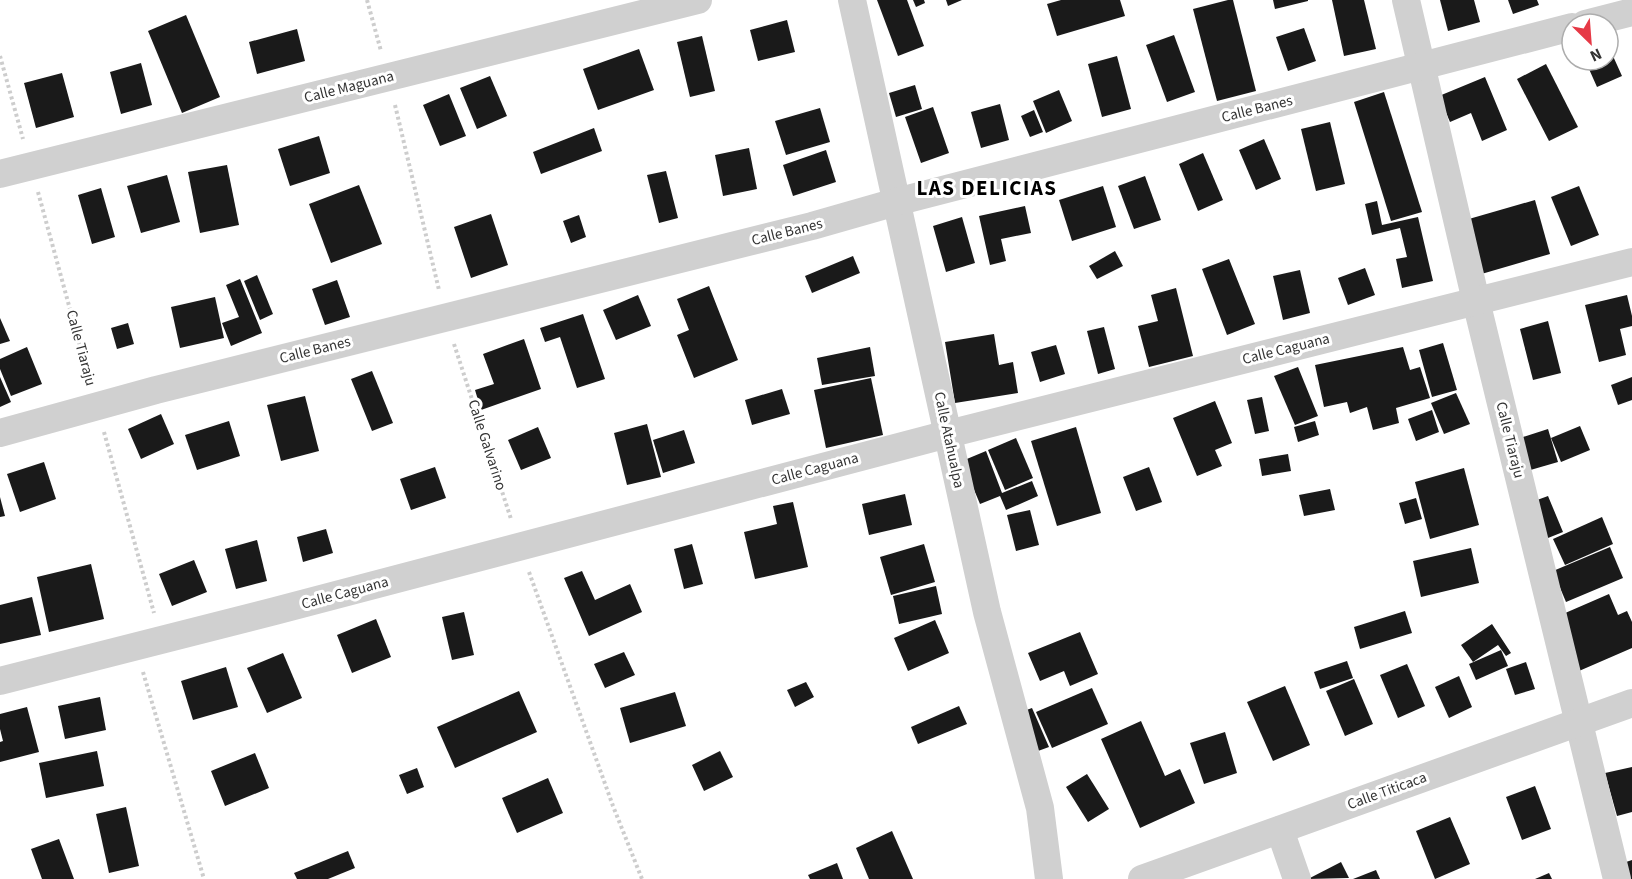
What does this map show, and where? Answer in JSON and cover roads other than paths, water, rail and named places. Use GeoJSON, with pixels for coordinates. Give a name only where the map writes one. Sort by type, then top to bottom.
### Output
{"type":"FeatureCollection","features":[{"type":"Feature","properties":{"kind":"street","name":"Calle Maguana"},"geometry":{"type":"LineString","coordinates":[[0,174],[698,0]]}},
{"type":"Feature","properties":{"kind":"street","name":"Calle Atahualpa"},"geometry":{"type":"LineString","coordinates":[[852,0],[987,612],[1040,808],[1048,879]]}},
{"type":"Feature","properties":{"kind":"street","name":"Calle Tiaraju"},"geometry":{"type":"LineString","coordinates":[[1406,0],[1476,301],[1617,879]]}},
{"type":"Feature","properties":{"kind":"street","name":"Calle Banes"},"geometry":{"type":"LineString","coordinates":[[0,433],[97,406],[812,226],[1560,30]]}},
{"type":"Feature","properties":{"kind":"street","name":"Calle Caguana"},"geometry":{"type":"LineString","coordinates":[[0,681],[948,434],[1632,262]]}},
{"type":"Feature","properties":{"kind":"street","name":"Calle Titicaca"},"geometry":{"type":"LineString","coordinates":[[1142,879],[1632,703]]}},
{"type":"Feature","properties":{"kind":"street"},"geometry":{"type":"LineString","coordinates":[[1280,830],[1297,879]]}},
{"type":"Feature","properties":{"kind":"district","name":"LAS DELICIAS"},"geometry":{"type":"Point","coordinates":[987,188]}}]}
